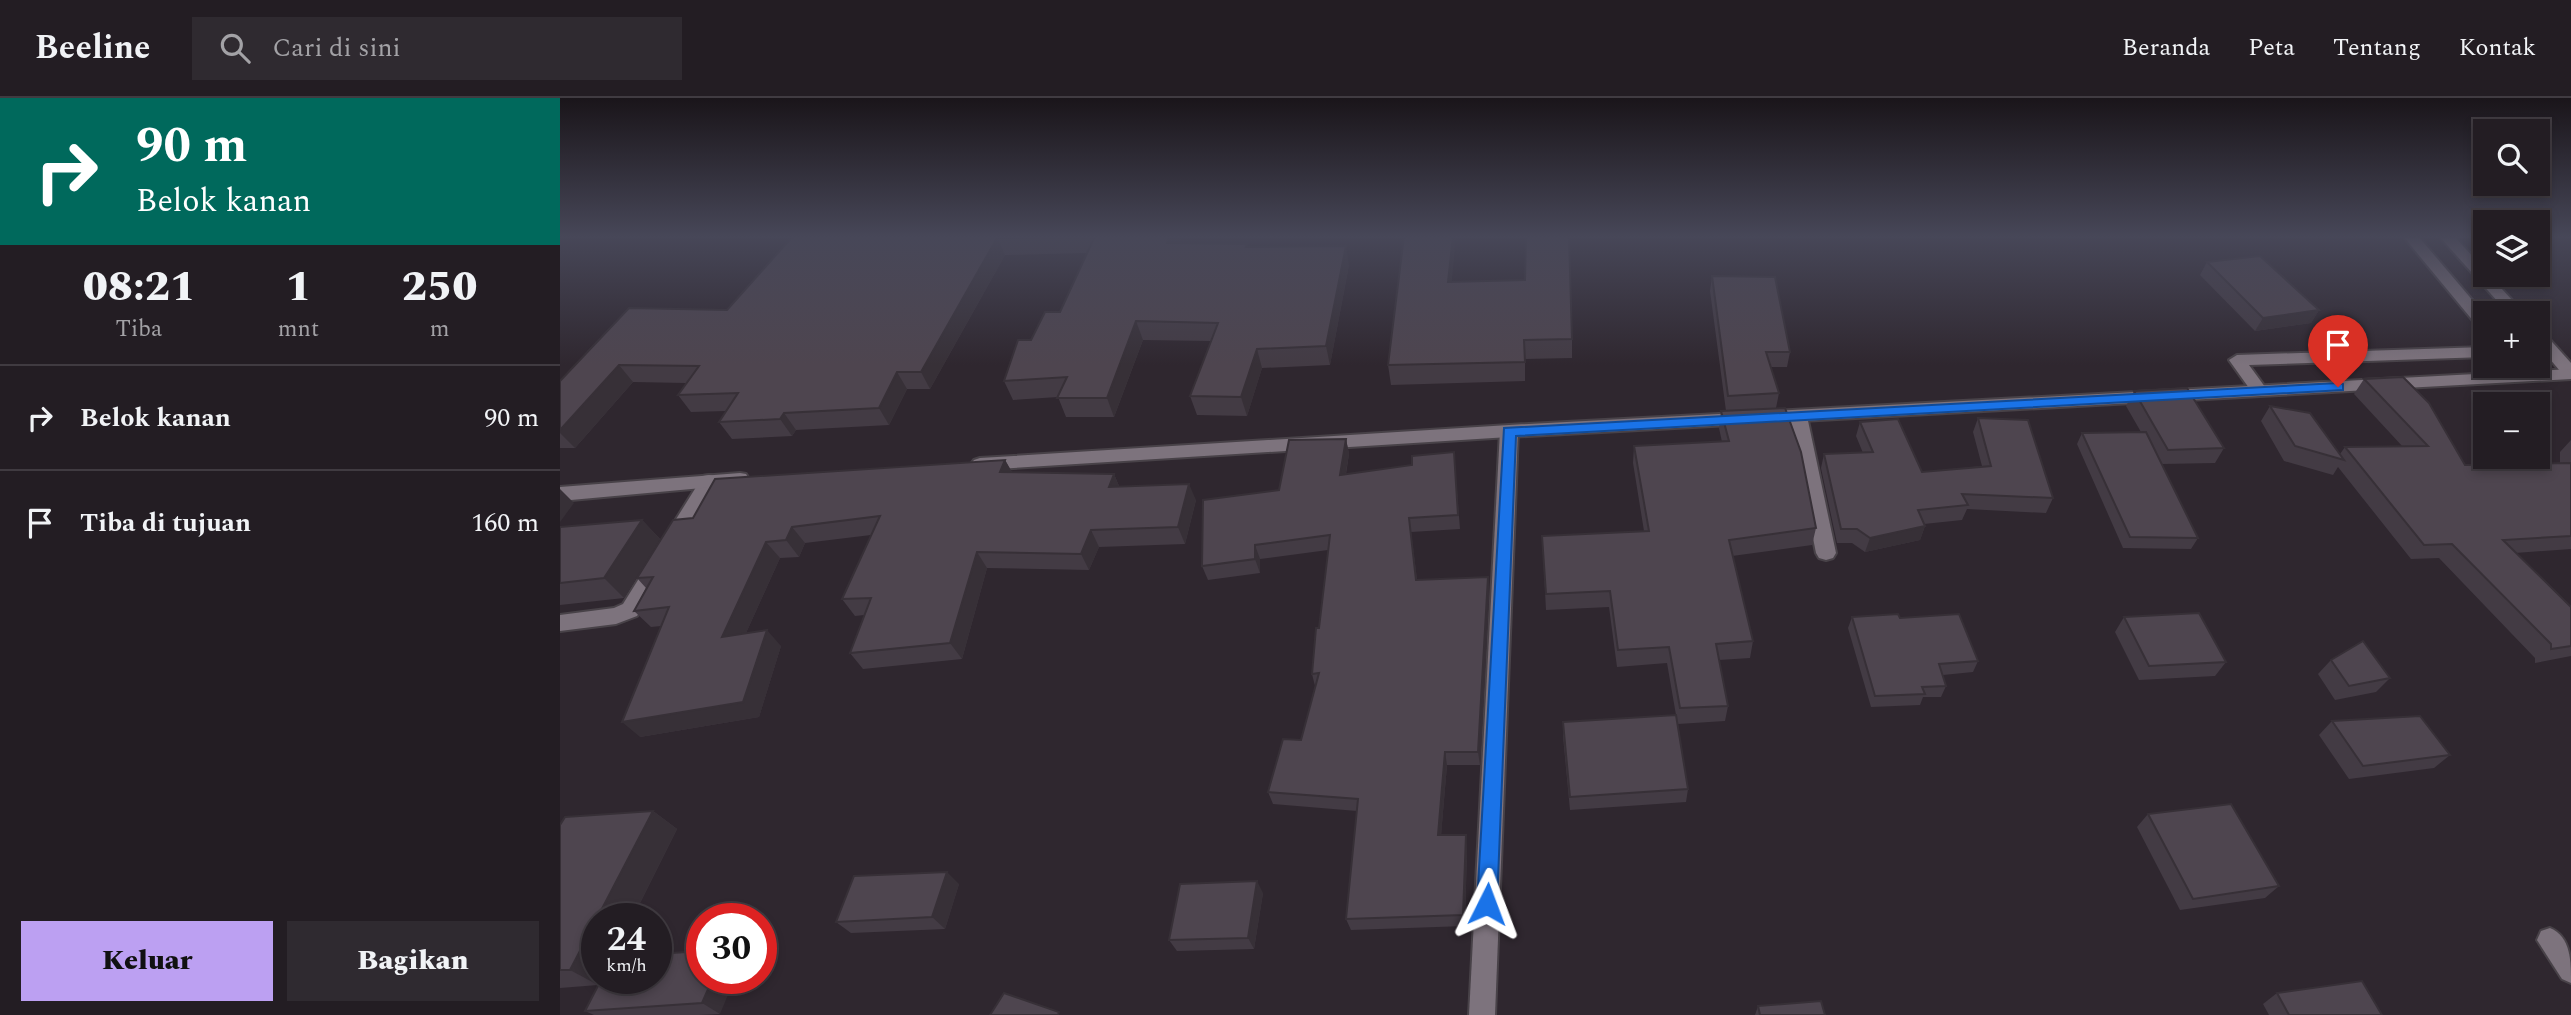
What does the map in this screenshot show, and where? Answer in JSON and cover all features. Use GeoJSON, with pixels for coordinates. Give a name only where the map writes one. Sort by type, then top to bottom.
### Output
{"type":"FeatureCollection","features":[{"type":"Feature","properties":{"kind":"street"},"geometry":{"type":"LineString","coordinates":[[2446,279],[2473,311]]}},
{"type":"Feature","properties":{"kind":"street"},"geometry":{"type":"LineString","coordinates":[[2485,279],[2505,301]]}},
{"type":"Feature","properties":{"kind":"street"},"geometry":{"type":"LineString","coordinates":[[2550,350],[2571,373]]}},
{"type":"Feature","properties":{"kind":"street"},"geometry":{"type":"LineString","coordinates":[[2252,380],[2237,360],[2473,352]]}},
{"type":"Feature","properties":{"kind":"street"},"geometry":{"type":"LineString","coordinates":[[957,465],[1798,416],[2252,380],[2571,373]]}},
{"type":"Feature","properties":{"kind":"street"},"geometry":{"type":"LineString","coordinates":[[1798,416],[1826,553]]}},
{"type":"Feature","properties":{"kind":"street"},"geometry":{"type":"LineString","coordinates":[[1482,1015],[1509,431]]}},
{"type":"Feature","properties":{"kind":"street"},"geometry":{"type":"LineString","coordinates":[[560,494],[764,477]]}},
{"type":"Feature","properties":{"kind":"street"},"geometry":{"type":"LineString","coordinates":[[560,623],[615,616],[630,610],[709,481]]}},
{"type":"Feature","properties":{"kind":"street"},"geometry":{"type":"LineString","coordinates":[[2550,940],[2571,970]]}},
{"type":"Feature","properties":{"kind":"building"},"geometry":{"type":"Polygon","coordinates":[[[755,279],[974,279],[921,372],[897,372],[879,408],[784,413],[780,419],[719,422],[738,393],[678,395],[699,366],[619,365],[560,430],[560,381],[629,308],[727,310],[755,279]]]}},
{"type":"Feature","properties":{"kind":"building"},"geometry":{"type":"Polygon","coordinates":[[[1075,279],[1339,279],[1326,346],[1257,349],[1241,397],[1190,396],[1218,323],[1136,321],[1107,398],[1057,398],[1067,377],[1004,381],[1018,340],[1031,340],[1045,312],[1060,312],[1075,279]]]}},
{"type":"Feature","properties":{"kind":"building"},"geometry":{"type":"Polygon","coordinates":[[[1399,279],[1448,279],[1448,282],[1570,279],[1572,339],[1524,340],[1525,362],[1388,365],[1399,279]]]}},
{"type":"Feature","properties":{"kind":"building"},"geometry":{"type":"Polygon","coordinates":[[[1712,279],[1775,279],[1790,352],[1766,352],[1779,393],[1728,396],[1712,279]]]}},
{"type":"Feature","properties":{"kind":"building"},"geometry":{"type":"Polygon","coordinates":[[[2224,279],[2285,279],[2319,310],[2263,318],[2224,279]]]}},
{"type":"Feature","properties":{"kind":"building"},"geometry":{"type":"Polygon","coordinates":[[[2403,377],[2429,403],[2465,465],[2473,465],[2473,469],[2550,469],[2550,463],[2571,463],[2571,536],[2503,540],[2571,607],[2571,646],[2551,649],[2551,644],[2452,544],[2424,545],[2345,447],[2428,446],[2364,379],[2403,377]]]}},
{"type":"Feature","properties":{"kind":"building"},"geometry":{"type":"Polygon","coordinates":[[[2187,388],[2224,448],[2168,450],[2134,391],[2187,388]]]}},
{"type":"Feature","properties":{"kind":"building"},"geometry":{"type":"Polygon","coordinates":[[[2270,406],[2310,413],[2344,460],[2295,446],[2270,406]]]}},
{"type":"Feature","properties":{"kind":"building"},"geometry":{"type":"Polygon","coordinates":[[[1785,408],[1801,452],[1816,528],[1729,540],[1753,641],[1716,644],[1728,706],[1680,708],[1669,647],[1618,650],[1610,591],[1546,594],[1542,536],[1649,531],[1634,446],[1729,441],[1721,411],[1785,408]]]}},
{"type":"Feature","properties":{"kind":"building"},"geometry":{"type":"Polygon","coordinates":[[[1978,418],[2028,420],[2053,498],[1962,494],[1968,505],[1918,510],[1925,526],[1870,538],[1857,529],[1841,529],[1824,454],[1873,452],[1860,422],[1898,419],[1922,472],[1991,466],[1978,418]]]}},
{"type":"Feature","properties":{"kind":"building"},"geometry":{"type":"Polygon","coordinates":[[[2146,432],[2198,538],[2130,537],[2082,433],[2146,432]]]}},
{"type":"Feature","properties":{"kind":"building"},"geometry":{"type":"Polygon","coordinates":[[[1346,439],[1340,475],[1412,465],[1412,456],[1454,452],[1458,515],[1409,518],[1416,580],[1488,577],[1478,752],[1445,752],[1438,835],[1466,835],[1463,915],[1346,919],[1358,799],[1268,792],[1283,739],[1301,740],[1319,673],[1312,674],[1330,535],[1255,545],[1255,559],[1202,566],[1203,500],[1279,490],[1289,440],[1346,439]]]}},
{"type":"Feature","properties":{"kind":"building"},"geometry":{"type":"Polygon","coordinates":[[[1005,460],[1000,472],[1114,474],[1109,487],[1189,484],[1178,527],[1091,530],[1081,554],[977,552],[950,643],[850,653],[871,598],[842,599],[880,516],[792,527],[786,540],[766,542],[722,637],[767,630],[743,702],[622,722],[669,607],[634,611],[653,577],[637,578],[673,520],[693,518],[715,479],[1005,460]]]}},
{"type":"Feature","properties":{"kind":"building"},"geometry":{"type":"Polygon","coordinates":[[[642,520],[604,578],[560,583],[560,527],[642,520]]]}},
{"type":"Feature","properties":{"kind":"building"},"geometry":{"type":"Polygon","coordinates":[[[2199,613],[2226,662],[2149,666],[2124,617],[2199,613]]]}},
{"type":"Feature","properties":{"kind":"building"},"geometry":{"type":"Polygon","coordinates":[[[1898,614],[1900,618],[1959,614],[1978,661],[1939,664],[1946,686],[1922,687],[1925,694],[1875,696],[1852,617],[1898,614]]]}},
{"type":"Feature","properties":{"kind":"building"},"geometry":{"type":"Polygon","coordinates":[[[2363,641],[2390,678],[2349,686],[2331,660],[2363,641]]]}},
{"type":"Feature","properties":{"kind":"building"},"geometry":{"type":"Polygon","coordinates":[[[1676,715],[1688,789],[1570,797],[1563,722],[1676,715]]]}},
{"type":"Feature","properties":{"kind":"building"},"geometry":{"type":"Polygon","coordinates":[[[2420,716],[2450,755],[2363,766],[2332,721],[2420,716]]]}},
{"type":"Feature","properties":{"kind":"building"},"geometry":{"type":"Polygon","coordinates":[[[2231,804],[2279,886],[2193,899],[2148,814],[2231,804]]]}},
{"type":"Feature","properties":{"kind":"building"},"geometry":{"type":"Polygon","coordinates":[[[653,811],[605,903],[581,903],[581,949],[570,970],[560,970],[560,825],[565,817],[653,811]]]}},
{"type":"Feature","properties":{"kind":"building"},"geometry":{"type":"Polygon","coordinates":[[[947,872],[932,917],[836,922],[854,876],[947,872]]]}},
{"type":"Feature","properties":{"kind":"building"},"geometry":{"type":"Polygon","coordinates":[[[1257,881],[1248,938],[1169,940],[1180,884],[1257,881]]]}},
{"type":"Feature","properties":{"kind":"building"},"geometry":{"type":"Polygon","coordinates":[[[686,952],[686,994],[706,994],[702,1003],[585,1011],[594,994],[672,994],[672,953],[686,952]]]}},
{"type":"Feature","properties":{"kind":"building"},"geometry":{"type":"Polygon","coordinates":[[[2362,981],[2382,1015],[2289,1015],[2277,993],[2362,981]]]}},
{"type":"Feature","properties":{"kind":"building"},"geometry":{"type":"Polygon","coordinates":[[[1004,993],[1059,1012],[1058,1015],[990,1015],[1004,993]]]}},
{"type":"Feature","properties":{"kind":"building"},"geometry":{"type":"Polygon","coordinates":[[[1821,1001],[1825,1015],[1760,1015],[1758,1006],[1821,1001]]]}},
{"type":"Feature","properties":{"kind":"route"},"geometry":{"type":"LineString","coordinates":[[1487,904],[1509,431],[2338,387]]}}]}
